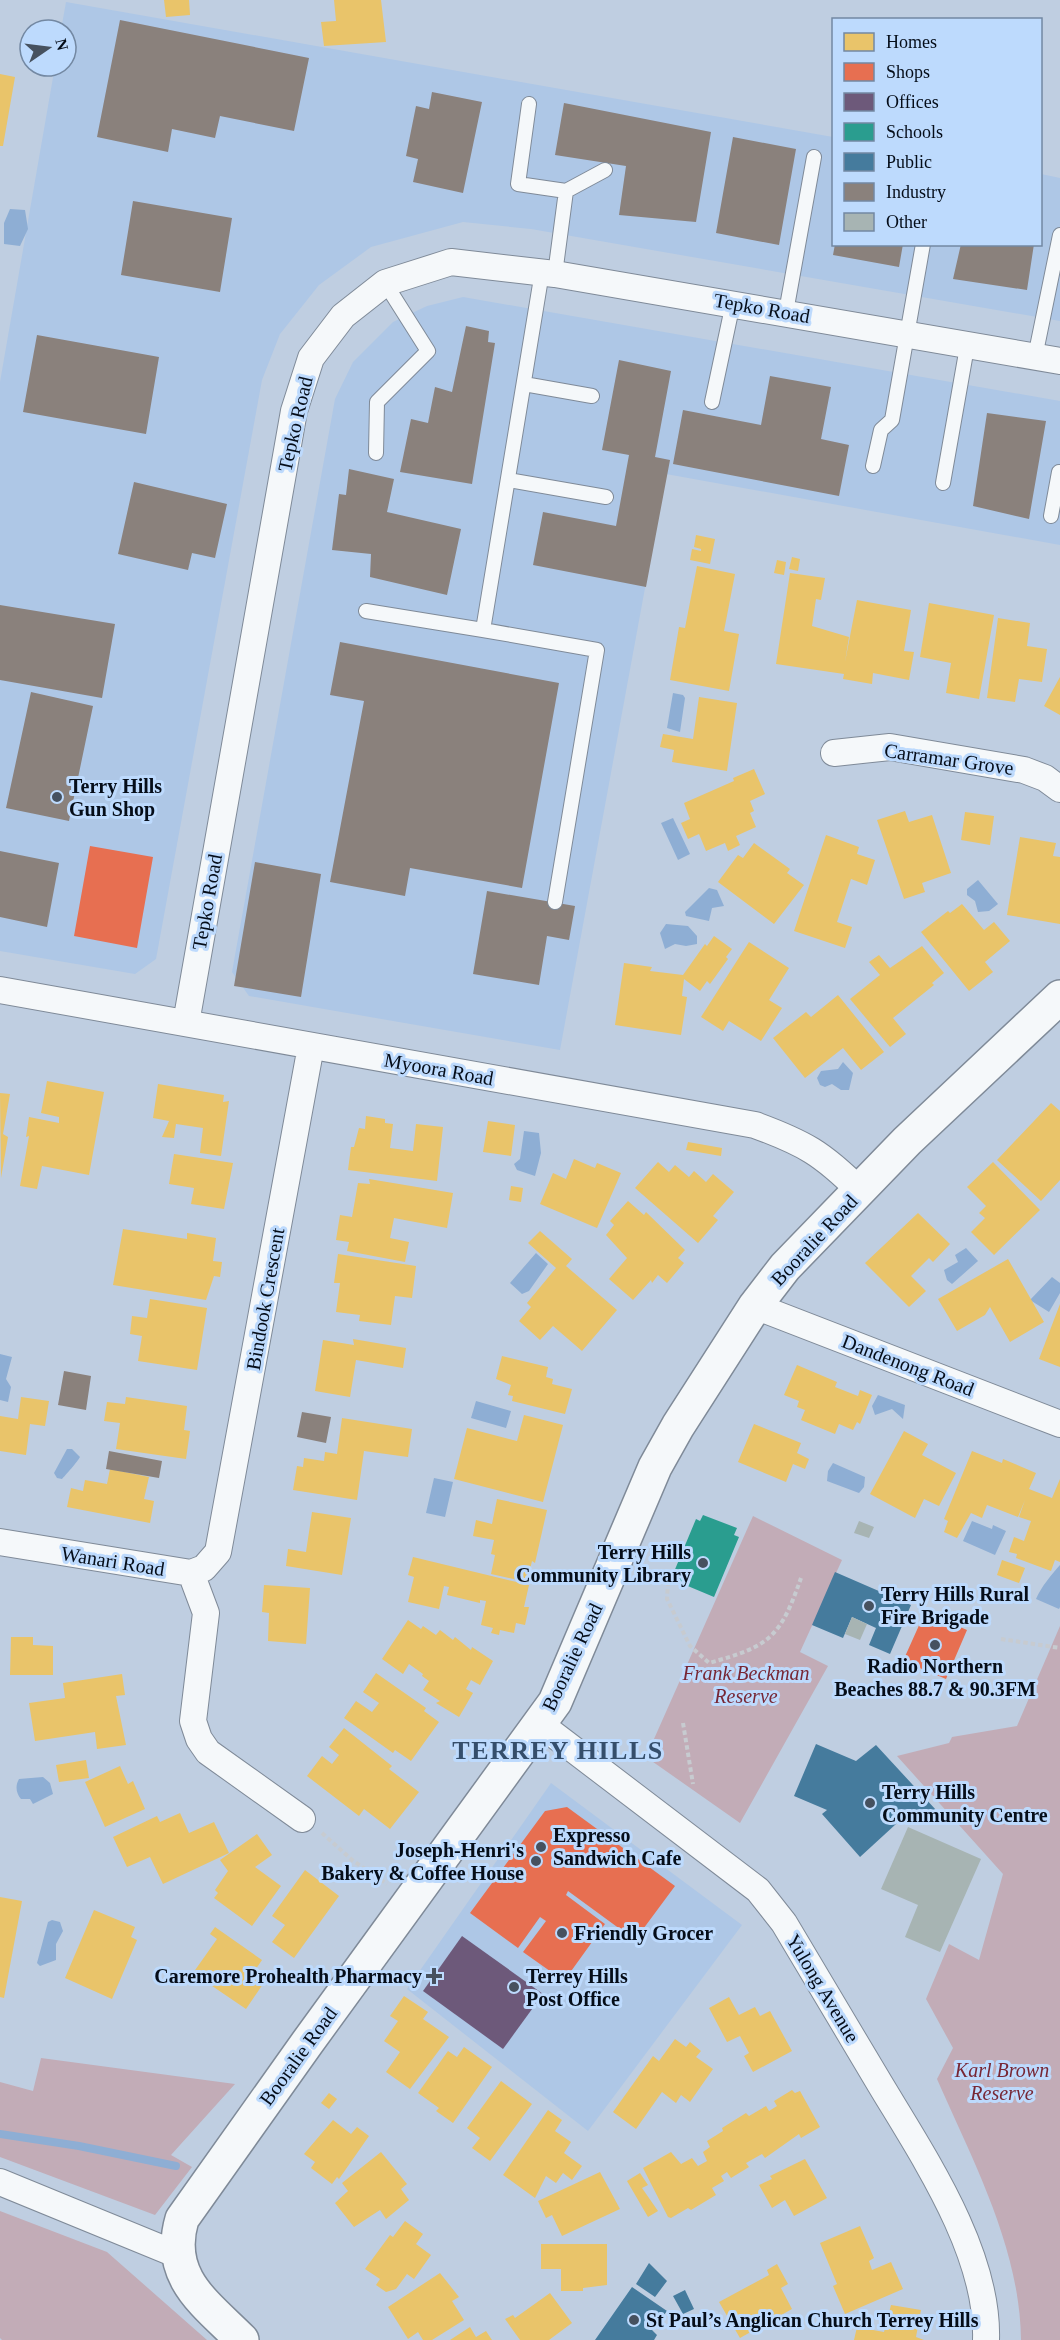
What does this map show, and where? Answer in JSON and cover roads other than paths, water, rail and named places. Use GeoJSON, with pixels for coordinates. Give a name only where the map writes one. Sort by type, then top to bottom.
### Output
{"type":"FeatureCollection","features":[{"type":"Feature","properties":{"kind":"street","name":"Tepko Road"},"geometry":{"type":"LineString","coordinates":[[186,1023],[294,411],[311,358],[343,316],[385,283],[451,262],[548,273],[786,312],[967,347],[1048,359]]}},
{"type":"Feature","properties":{"kind":"street","name":"Carramar Grove"},"geometry":{"type":"LineString","coordinates":[[834,753],[890,747],[1024,770],[1045,778],[1060,789]]}},
{"type":"Feature","properties":{"kind":"street","name":"Myoora Road"},"geometry":{"type":"LineString","coordinates":[[0,990],[755,1125],[791,1138],[821,1155],[860,1191]]}},
{"type":"Feature","properties":{"kind":"street","name":"Booralie Road"},"geometry":{"type":"LineString","coordinates":[[242,2340],[184,2279],[178,2255],[177,2237],[183,2219],[201,2190],[540,1724],[567,1678],[636,1507],[656,1467],[678,1426],[755,1306],[785,1268],[907,1141],[1060,997]]}},
{"type":"Feature","properties":{"kind":"street","name":"Bindook Crescent"},"geometry":{"type":"LineString","coordinates":[[218,1552],[311,1046]]}},
{"type":"Feature","properties":{"kind":"street","name":"Dandenong Road"},"geometry":{"type":"LineString","coordinates":[[755,1306],[1060,1424]]}},
{"type":"Feature","properties":{"kind":"street","name":"Wanari Road"},"geometry":{"type":"LineString","coordinates":[[0,1542],[190,1573],[204,1568],[218,1552]]}},
{"type":"Feature","properties":{"kind":"street"},"geometry":{"type":"LineString","coordinates":[[190,1573],[206,1613],[193,1721],[199,1739],[208,1752],[302,1819]]}},
{"type":"Feature","properties":{"kind":"street","name":"Yulong Avenue"},"geometry":{"type":"LineString","coordinates":[[540,1724],[758,1890],[784,1923],[921,2152],[954,2217],[975,2269],[987,2320],[986,2340]]}},
{"type":"Feature","properties":{"kind":"street"},"geometry":{"type":"LineString","coordinates":[[0,2182],[178,2255]]}},
{"type":"Feature","properties":{"kind":"lane"},"geometry":{"type":"LineString","coordinates":[[529,104],[518,184],[566,191],[605,170]]}},
{"type":"Feature","properties":{"kind":"lane"},"geometry":{"type":"LineString","coordinates":[[786,312],[814,157]]}},
{"type":"Feature","properties":{"kind":"lane"},"geometry":{"type":"LineString","coordinates":[[483,630],[524,384],[566,191]]}},
{"type":"Feature","properties":{"kind":"lane"},"geometry":{"type":"LineString","coordinates":[[1048,359],[1060,235]]}},
{"type":"Feature","properties":{"kind":"lane"},"geometry":{"type":"LineString","coordinates":[[873,466],[880,430],[892,420],[923,246]]}},
{"type":"Feature","properties":{"kind":"lane"},"geometry":{"type":"LineString","coordinates":[[376,453],[377,402],[428,351],[385,283]]}},
{"type":"Feature","properties":{"kind":"lane"},"geometry":{"type":"LineString","coordinates":[[712,402],[733,303]]}},
{"type":"Feature","properties":{"kind":"lane"},"geometry":{"type":"LineString","coordinates":[[943,483],[967,347]]}},
{"type":"Feature","properties":{"kind":"lane"},"geometry":{"type":"LineString","coordinates":[[524,384],[592,396]]}},
{"type":"Feature","properties":{"kind":"lane"},"geometry":{"type":"LineString","coordinates":[[1051,516],[1060,468]]}},
{"type":"Feature","properties":{"kind":"lane"},"geometry":{"type":"LineString","coordinates":[[508,480],[606,497]]}},
{"type":"Feature","properties":{"kind":"lane"},"geometry":{"type":"LineString","coordinates":[[366,611],[597,650],[555,902]]}},
{"type":"Feature","properties":{"kind":"waterway"},"geometry":{"type":"LineString","coordinates":[[0,2134],[79,2146],[176,2166]]}},
{"type":"Feature","properties":{"kind":"place","name":"Terry Hills Gun Shop"},"geometry":{"type":"Point","coordinates":[57,797]}},
{"type":"Feature","properties":{"kind":"place","name":"Terry Hills Community Library"},"geometry":{"type":"Point","coordinates":[703,1563]}},
{"type":"Feature","properties":{"kind":"place","name":"Terry Hills Rural Fire Brigade"},"geometry":{"type":"Point","coordinates":[869,1606]}},
{"type":"Feature","properties":{"kind":"place","name":"Radio Northern Beaches 88.7 & 90.3FM"},"geometry":{"type":"Point","coordinates":[935,1645]}},
{"type":"Feature","properties":{"kind":"place","name":"Terry Hills Community Centre"},"geometry":{"type":"Point","coordinates":[870,1803]}},
{"type":"Feature","properties":{"kind":"place","name":"Expresso Sandwich Cafe"},"geometry":{"type":"Point","coordinates":[541,1847]}},
{"type":"Feature","properties":{"kind":"place","name":"Joseph-Henri's Bakery & Coffee House"},"geometry":{"type":"Point","coordinates":[536,1861]}},
{"type":"Feature","properties":{"kind":"place","name":"Friendly Grocer"},"geometry":{"type":"Point","coordinates":[562,1933]}},
{"type":"Feature","properties":{"kind":"place","name":"Caremore Prohealth Pharmacy"},"geometry":{"type":"Point","coordinates":[434,1976]}},
{"type":"Feature","properties":{"kind":"place","name":"Terrey Hills Post Office"},"geometry":{"type":"Point","coordinates":[514,1987]}},
{"type":"Feature","properties":{"kind":"place","name":"St Paul’s Anglican Church Terrey Hills"},"geometry":{"type":"Point","coordinates":[634,2320]}},
{"type":"Feature","properties":{"kind":"district","name":"TERREY HILLS"},"geometry":{"type":"Point","coordinates":[558,1750]}},
{"type":"Feature","properties":{"kind":"park label","name":"Frank Beckman Reserve"},"geometry":{"type":"Point","coordinates":[746,1684]}},
{"type":"Feature","properties":{"kind":"park label","name":"Karl Brown Reserve"},"geometry":{"type":"Point","coordinates":[1002,2082]}}]}
